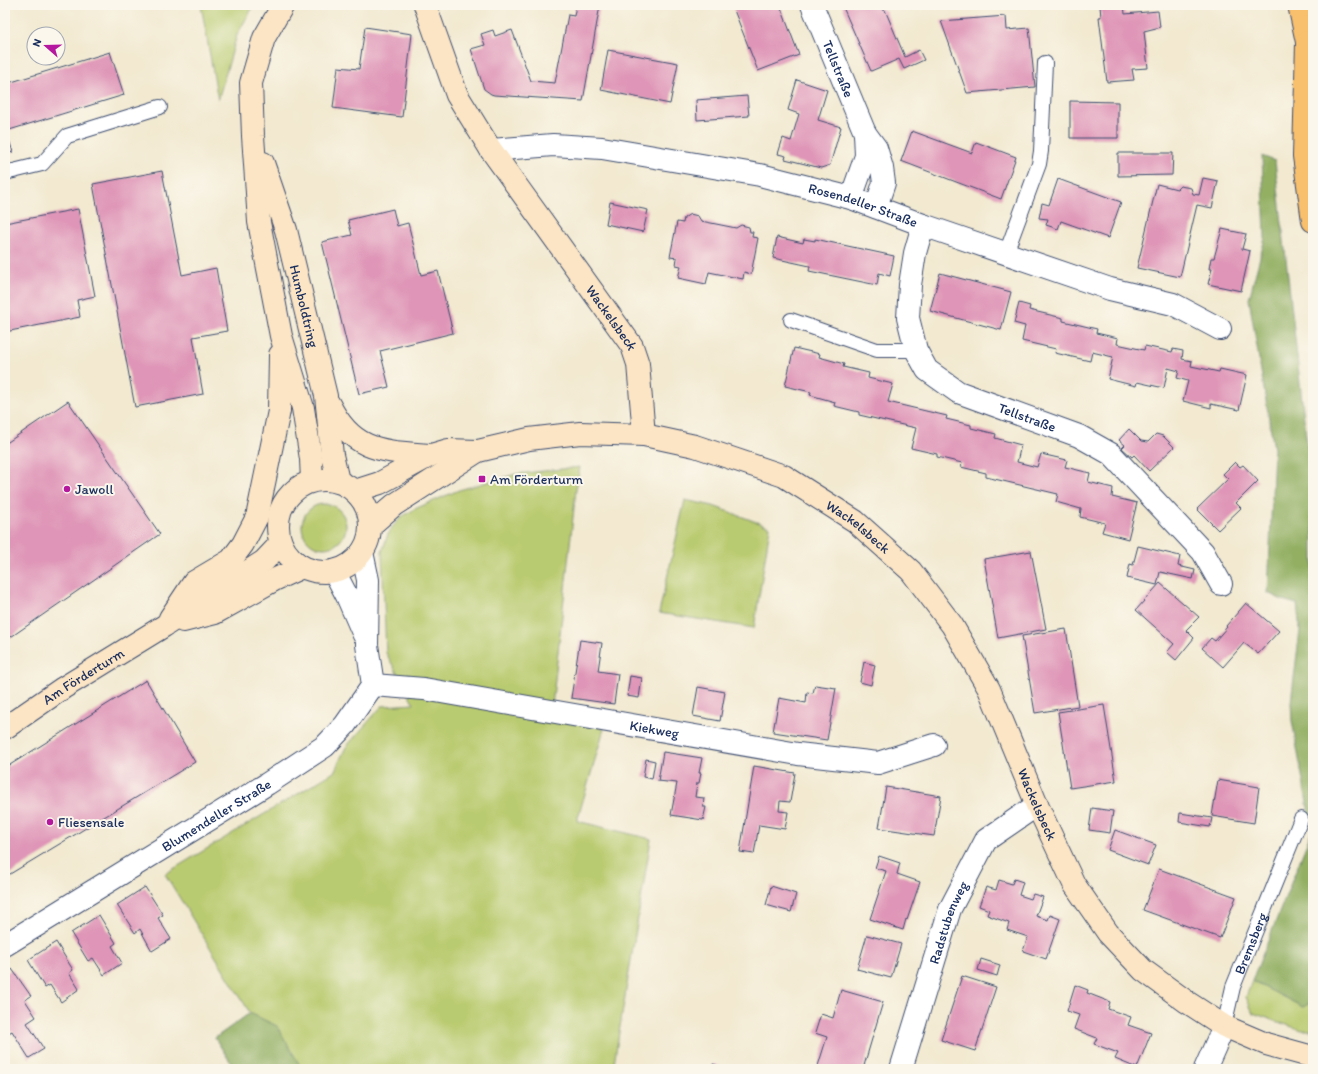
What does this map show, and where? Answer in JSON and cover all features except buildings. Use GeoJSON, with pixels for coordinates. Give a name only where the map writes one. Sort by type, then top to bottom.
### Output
{"type":"FeatureCollection","features":[{"type":"Feature","properties":{"kind":"highway"},"geometry":{"type":"LineString","coordinates":[[1298,5],[1313,69]]}},
{"type":"Feature","properties":{"kind":"highway"},"geometry":{"type":"LineString","coordinates":[[1307,42],[1304,156],[1313,221]]}},
{"type":"Feature","properties":{"kind":"street","name":"Humboldtring"},"geometry":{"type":"LineString","coordinates":[[283,5],[264,38],[251,83],[253,136],[259,222],[281,336],[302,408],[311,459],[312,481]]}},
{"type":"Feature","properties":{"kind":"street","name":"Wackelsbeck"},"geometry":{"type":"LineString","coordinates":[[425,5],[457,95],[491,150],[632,346],[638,364],[644,435],[694,446],[784,476],[855,521],[911,572],[952,625],[989,689],[1037,805],[1074,884],[1108,933],[1143,970],[1186,1002],[1224,1026],[1266,1044],[1313,1057]]}},
{"type":"Feature","properties":{"kind":"street","name":"Tellstraße"},"geometry":{"type":"LineString","coordinates":[[812,5],[865,133],[876,148],[882,168],[884,183],[876,207]]}},
{"type":"Feature","properties":{"kind":"street","name":"Tellstraße"},"geometry":{"type":"LineString","coordinates":[[851,198],[866,156],[865,133]]}},
{"type":"Feature","properties":{"kind":"street","name":"Humboldtring"},"geometry":{"type":"LineString","coordinates":[[253,136],[286,230],[326,396],[332,455],[347,486]]}},
{"type":"Feature","properties":{"kind":"street","name":"Rosendeller Straße"},"geometry":{"type":"LineString","coordinates":[[491,150],[553,145],[602,148],[760,175],[851,198],[1110,289],[1173,304],[1220,329]]}},
{"type":"Feature","properties":{"kind":"street","name":"Tellstraße"},"geometry":{"type":"LineString","coordinates":[[923,224],[915,253],[910,285],[908,318],[916,350],[927,370],[958,392],[1079,436],[1111,454],[1203,552],[1221,584]]}},
{"type":"Feature","properties":{"kind":"street"},"geometry":{"type":"LineString","coordinates":[[164,626],[194,582],[231,560],[243,544],[257,517],[279,410],[281,336]]}},
{"type":"Feature","properties":{"kind":"street"},"geometry":{"type":"LineString","coordinates":[[326,396],[337,419],[350,435],[365,445],[392,451],[431,455]]}},
{"type":"Feature","properties":{"kind":"street"},"geometry":{"type":"LineString","coordinates":[[347,486],[365,504],[370,526],[369,537],[362,552],[350,564],[334,571],[317,572],[302,567],[289,557],[281,543],[277,524],[282,505],[294,490],[312,481],[325,479],[347,486],[380,482],[431,455],[448,450],[478,451],[530,439],[580,433],[644,435]]}},
{"type":"Feature","properties":{"kind":"street"},"geometry":{"type":"LineString","coordinates":[[370,526],[394,505],[478,451]]}},
{"type":"Feature","properties":{"kind":"street","name":"Am Förderturm"},"geometry":{"type":"LineString","coordinates":[[5,728],[63,688],[264,562],[281,543]]}},
{"type":"Feature","properties":{"kind":"street"},"geometry":{"type":"LineString","coordinates":[[362,552],[368,580],[367,645],[373,684]]}},
{"type":"Feature","properties":{"kind":"street","name":"Am Förderturm"},"geometry":{"type":"LineString","coordinates":[[164,626],[216,613],[302,567]]}},
{"type":"Feature","properties":{"kind":"street"},"geometry":{"type":"LineString","coordinates":[[334,571],[347,596],[367,645]]}},
{"type":"Feature","properties":{"kind":"street","name":"Kiekweg"},"geometry":{"type":"LineString","coordinates":[[373,684],[424,689],[798,754],[878,763],[934,745]]}},
{"type":"Feature","properties":{"kind":"street","name":"Blumendeller Straße"},"geometry":{"type":"LineString","coordinates":[[5,945],[267,784],[325,746],[345,725],[373,684]]}},
{"type":"Feature","properties":{"kind":"street","name":"Radstubenweg"},"geometry":{"type":"LineString","coordinates":[[901,1069],[950,909],[986,840],[1037,805]]}},
{"type":"Feature","properties":{"kind":"street","name":"Bremsberg"},"geometry":{"type":"LineString","coordinates":[[1205,1069],[1224,1026]]}},
{"type":"Feature","properties":{"kind":"lane"},"geometry":{"type":"LineString","coordinates":[[1006,253],[1038,164],[1041,151],[1045,63]]}},
{"type":"Feature","properties":{"kind":"lane"},"geometry":{"type":"LineString","coordinates":[[5,174],[42,164],[67,136],[160,107]]}},
{"type":"Feature","properties":{"kind":"lane"},"geometry":{"type":"LineString","coordinates":[[791,320],[877,350],[916,350]]}},
{"type":"Feature","properties":{"kind":"lane","name":"Bremsberg"},"geometry":{"type":"LineString","coordinates":[[1224,1026],[1233,987],[1301,818]]}},
{"type":"Feature","properties":{"kind":"green space"},"geometry":{"type":"Polygon","coordinates":[[[201,5],[254,5],[237,35],[218,100],[201,5]]]}},
{"type":"Feature","properties":{"kind":"green space"},"geometry":{"type":"Polygon","coordinates":[[[1262,156],[1275,161],[1313,498],[1313,1001],[1303,1007],[1252,981],[1312,830],[1292,721],[1291,702],[1300,630],[1297,604],[1282,600],[1268,593],[1274,449],[1249,299],[1265,238],[1262,156]]]}},
{"type":"Feature","properties":{"kind":"green space"},"geometry":{"type":"Polygon","coordinates":[[[580,467],[576,490],[552,706],[604,729],[577,821],[651,839],[613,1069],[235,1069],[215,1038],[250,1013],[165,874],[334,772],[346,747],[382,706],[414,704],[386,653],[382,552],[389,531],[401,517],[417,508],[459,490],[516,474],[580,467]]]}},
{"type":"Feature","properties":{"kind":"green space"},"geometry":{"type":"Polygon","coordinates":[[[685,500],[713,506],[770,527],[754,628],[659,613],[685,500]]]}},
{"type":"Feature","properties":{"kind":"green space"},"geometry":{"type":"Polygon","coordinates":[[[324,504],[336,508],[342,514],[346,526],[342,538],[336,544],[324,548],[312,544],[306,538],[302,526],[306,514],[312,508],[324,504]]]}},
{"type":"Feature","properties":{"kind":"green space"},"geometry":{"type":"Polygon","coordinates":[[[1252,981],[1303,1007],[1313,1001],[1313,1030],[1301,1030],[1253,1013],[1246,997],[1252,981]]]}},
{"type":"Feature","properties":{"kind":"green space"},"geometry":{"type":"Polygon","coordinates":[[[250,1013],[277,1026],[302,1069],[235,1069],[215,1038],[250,1013]]]}},
{"type":"Feature","properties":{"kind":"place","name":"Am Förderturm"},"geometry":{"type":"Point","coordinates":[482,479]}},
{"type":"Feature","properties":{"kind":"place","name":"Jawoll"},"geometry":{"type":"Point","coordinates":[67,489]}},
{"type":"Feature","properties":{"kind":"place","name":"Fliesensale"},"geometry":{"type":"Point","coordinates":[50,822]}}]}
